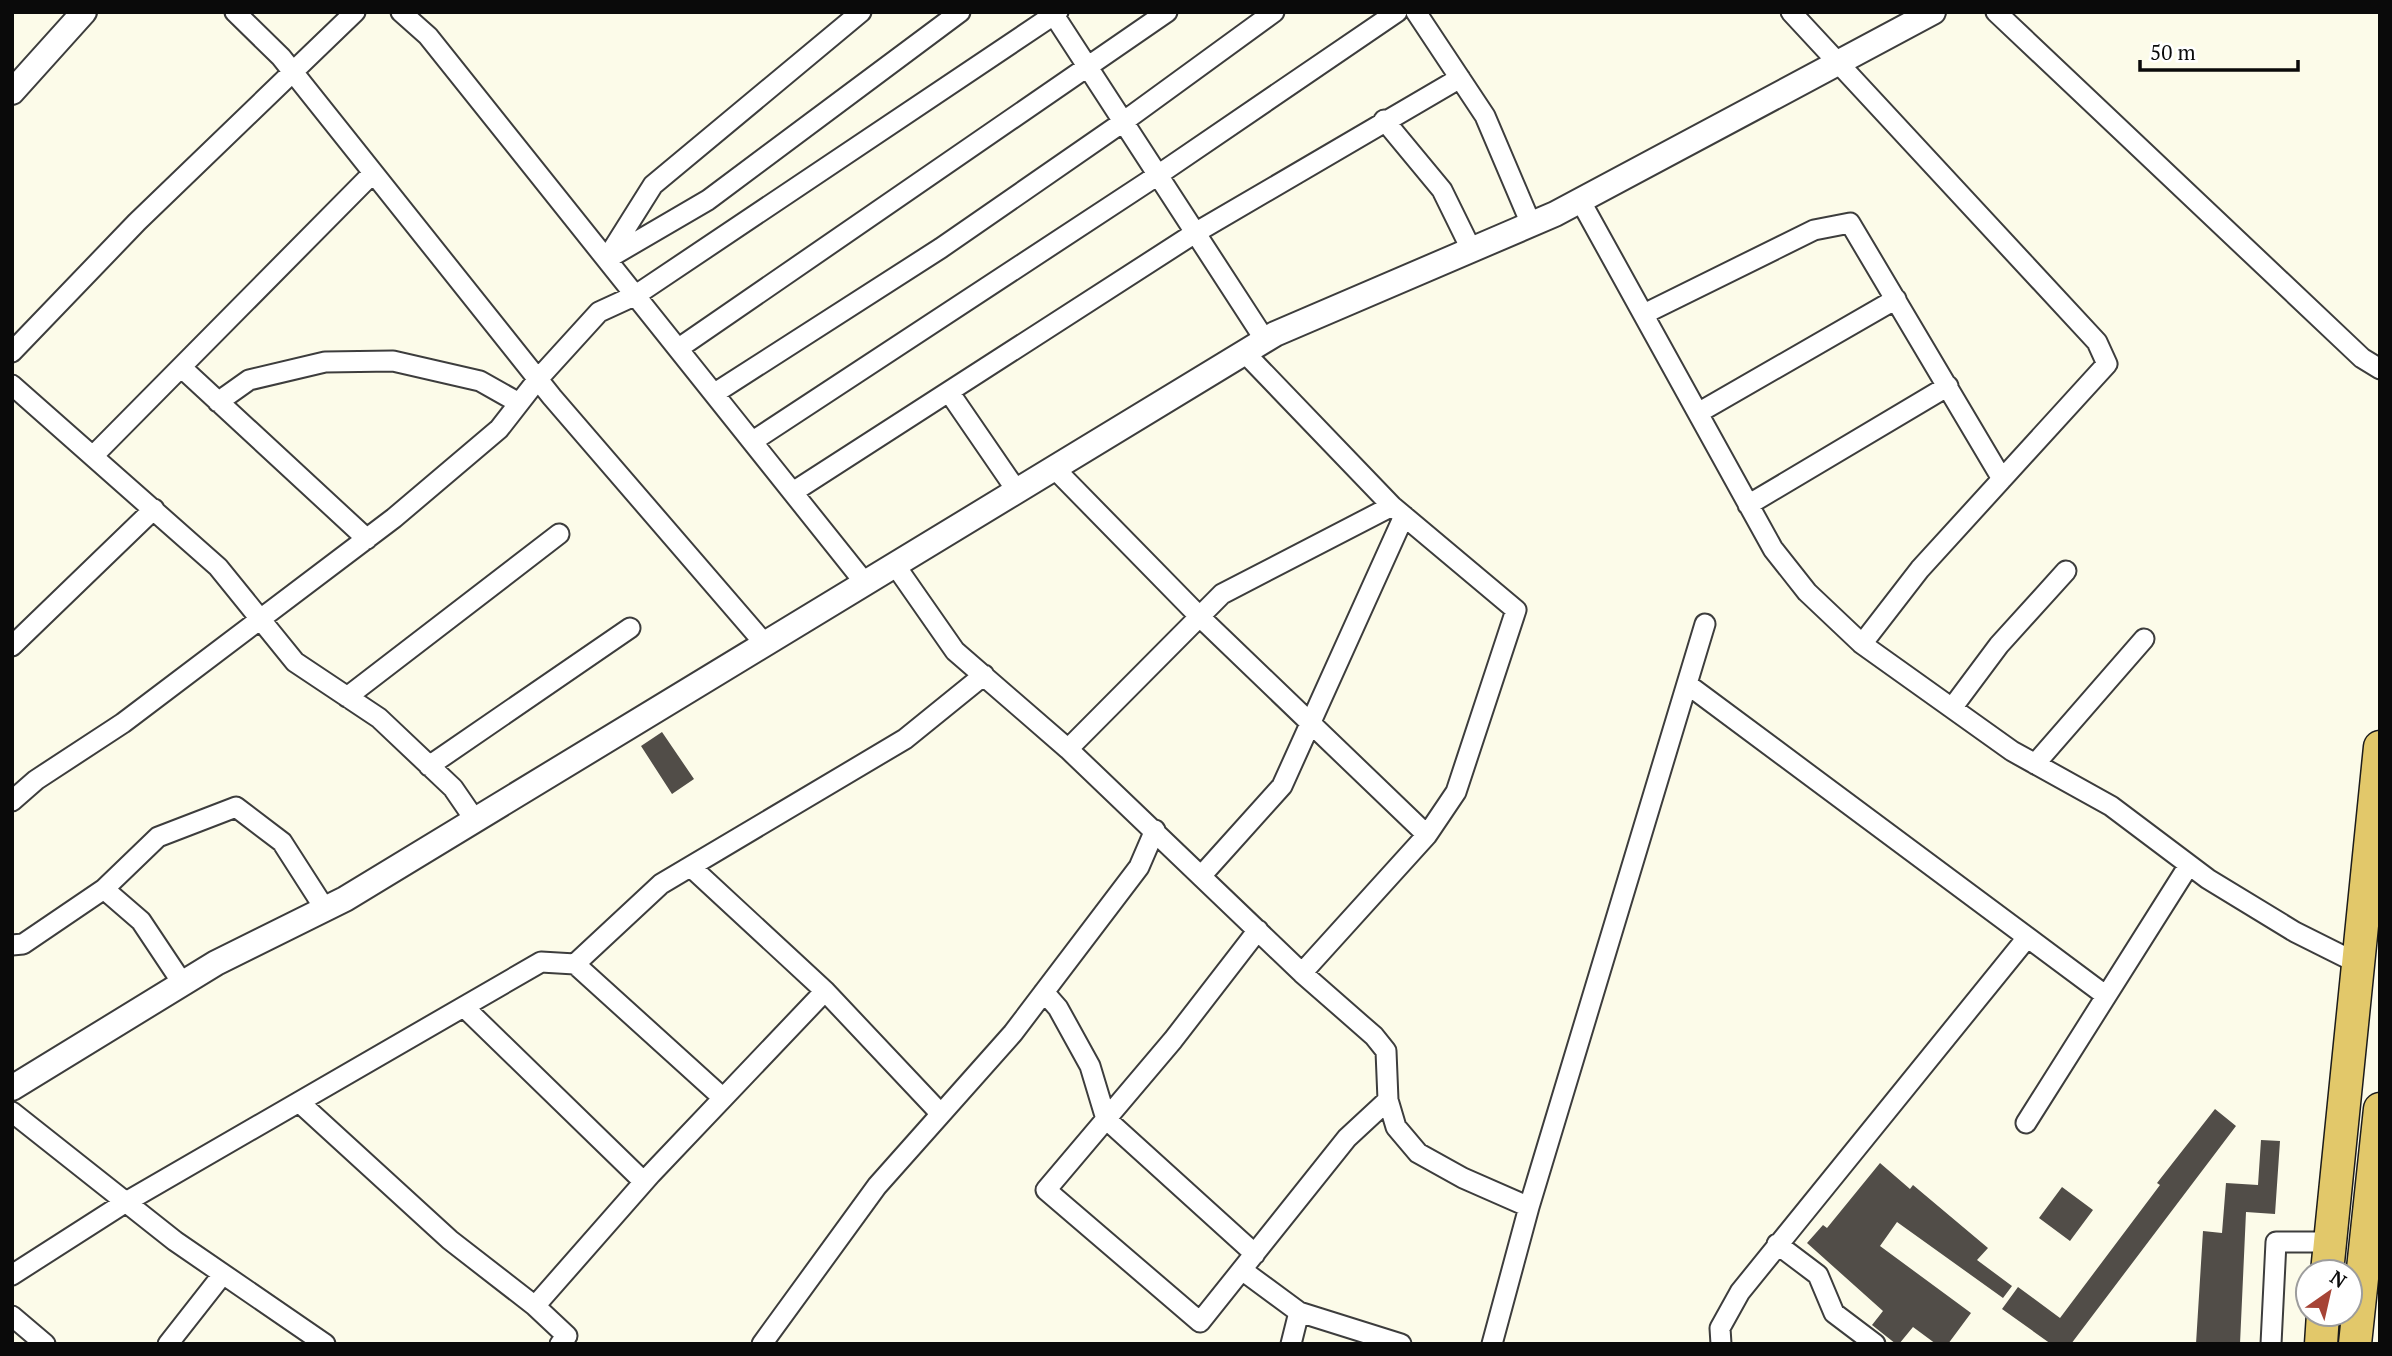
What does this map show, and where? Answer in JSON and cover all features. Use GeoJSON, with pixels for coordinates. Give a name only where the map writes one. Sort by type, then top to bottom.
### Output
{"type":"FeatureCollection","features":[{"type":"Feature","properties":{"kind":"highway"},"geometry":{"type":"LineString","coordinates":[[2328,1257],[2380,747]]}},
{"type":"Feature","properties":{"kind":"highway"},"geometry":{"type":"LineString","coordinates":[[2356,1344],[2380,1109]]}},
{"type":"Feature","properties":{"kind":"street"},"geometry":{"type":"LineString","coordinates":[[12,92],[84,12]]}},
{"type":"Feature","properties":{"kind":"street"},"geometry":{"type":"LineString","coordinates":[[235,12],[293,72],[538,379],[765,644]]}},
{"type":"Feature","properties":{"kind":"street"},"geometry":{"type":"LineString","coordinates":[[12,352],[137,222],[355,12]]}},
{"type":"Feature","properties":{"kind":"street"},"geometry":{"type":"LineString","coordinates":[[401,12],[428,36],[866,583]]}},
{"type":"Feature","properties":{"kind":"street"},"geometry":{"type":"LineString","coordinates":[[607,259],[653,185],[862,12]]}},
{"type":"Feature","properties":{"kind":"street"},"geometry":{"type":"LineString","coordinates":[[607,259],[708,200],[960,12]]}},
{"type":"Feature","properties":{"kind":"street"},"geometry":{"type":"LineString","coordinates":[[678,348],[1167,12]]}},
{"type":"Feature","properties":{"kind":"street"},"geometry":{"type":"LineString","coordinates":[[715,393],[941,248],[1123,122],[1274,12]]}},
{"type":"Feature","properties":{"kind":"street"},"geometry":{"type":"LineString","coordinates":[[753,441],[1158,175],[1397,12]]}},
{"type":"Feature","properties":{"kind":"street"},"geometry":{"type":"LineString","coordinates":[[1416,12],[1485,116],[1531,224]]}},
{"type":"Feature","properties":{"kind":"street"},"geometry":{"type":"LineString","coordinates":[[1791,12],[2097,342],[2107,365],[1920,569],[1862,645]]}},
{"type":"Feature","properties":{"kind":"street"},"geometry":{"type":"LineString","coordinates":[[12,1088],[216,963],[325,909],[475,820],[1255,346],[1580,200],[1933,12]]}},
{"type":"Feature","properties":{"kind":"street"},"geometry":{"type":"LineString","coordinates":[[1996,12],[2362,358],[2380,369]]}},
{"type":"Feature","properties":{"kind":"street"},"geometry":{"type":"LineString","coordinates":[[12,801],[36,780],[123,723],[367,539],[499,429],[538,379],[599,312],[636,295],[1054,13],[1195,233],[1255,346],[1398,511],[1516,610],[1456,792],[1427,835],[1302,973]]}},
{"type":"Feature","properties":{"kind":"street"},"geometry":{"type":"LineString","coordinates":[[793,492],[1195,233],[1384,120],[1460,78]]}},
{"type":"Feature","properties":{"kind":"street"},"geometry":{"type":"LineString","coordinates":[[1384,120],[1442,190],[1471,249]]}},
{"type":"Feature","properties":{"kind":"street"},"geometry":{"type":"LineString","coordinates":[[93,456],[373,173]]}},
{"type":"Feature","properties":{"kind":"street"},"geometry":{"type":"LineString","coordinates":[[1580,200],[1773,549],[1807,592],[1862,645],[2035,764],[2111,806],[2189,864],[2295,932],[2359,964]]}},
{"type":"Feature","properties":{"kind":"street"},"geometry":{"type":"LineString","coordinates":[[1644,314],[1814,230],[1850,223],[2003,479]]}},
{"type":"Feature","properties":{"kind":"street"},"geometry":{"type":"LineString","coordinates":[[1698,413],[1896,299]]}},
{"type":"Feature","properties":{"kind":"street"},"geometry":{"type":"LineString","coordinates":[[218,402],[249,380],[325,362],[393,361],[480,381],[519,403]]}},
{"type":"Feature","properties":{"kind":"street"},"geometry":{"type":"LineString","coordinates":[[181,367],[367,539]]}},
{"type":"Feature","properties":{"kind":"street"},"geometry":{"type":"LineString","coordinates":[[12,385],[218,566],[295,662],[379,718],[453,788],[475,820]]}},
{"type":"Feature","properties":{"kind":"street"},"geometry":{"type":"LineString","coordinates":[[1748,505],[1948,386]]}},
{"type":"Feature","properties":{"kind":"street"},"geometry":{"type":"LineString","coordinates":[[949,392],[1017,491]]}},
{"type":"Feature","properties":{"kind":"street"},"geometry":{"type":"LineString","coordinates":[[1054,468],[1199,616],[1427,835]]}},
{"type":"Feature","properties":{"kind":"street"},"geometry":{"type":"LineString","coordinates":[[12,646],[153,509]]}},
{"type":"Feature","properties":{"kind":"street"},"geometry":{"type":"LineString","coordinates":[[1068,749],[1222,594],[1398,511]]}},
{"type":"Feature","properties":{"kind":"street"},"geometry":{"type":"LineString","coordinates":[[1202,875],[1282,786],[1311,724],[1398,511]]}},
{"type":"Feature","properties":{"kind":"street"},"geometry":{"type":"LineString","coordinates":[[347,697],[559,534]]}},
{"type":"Feature","properties":{"kind":"street"},"geometry":{"type":"LineString","coordinates":[[895,565],[955,651],[1068,749],[1302,973],[1374,1036],[1386,1051],[1388,1100],[1396,1127],[1418,1153],[1463,1178],[1529,1207]]}},
{"type":"Feature","properties":{"kind":"street"},"geometry":{"type":"LineString","coordinates":[[1952,708],[1999,645],[2066,571]]}},
{"type":"Feature","properties":{"kind":"street"},"geometry":{"type":"LineString","coordinates":[[1492,1344],[1529,1207],[1705,624]]}},
{"type":"Feature","properties":{"kind":"street"},"geometry":{"type":"LineString","coordinates":[[429,766],[630,628]]}},
{"type":"Feature","properties":{"kind":"street"},"geometry":{"type":"LineString","coordinates":[[2035,764],[2144,639]]}},
{"type":"Feature","properties":{"kind":"street"},"geometry":{"type":"LineString","coordinates":[[575,964],[662,884],[905,739],[984,675]]}},
{"type":"Feature","properties":{"kind":"street"},"geometry":{"type":"LineString","coordinates":[[1687,684],[2026,939],[2105,995]]}},
{"type":"Feature","properties":{"kind":"street"},"geometry":{"type":"LineString","coordinates":[[12,945],[23,944],[104,889],[158,837],[236,807],[282,842],[325,909]]}},
{"type":"Feature","properties":{"kind":"street"},"geometry":{"type":"LineString","coordinates":[[762,1344],[877,1186],[1013,1033],[1139,867],[1155,830]]}},
{"type":"Feature","properties":{"kind":"street"},"geometry":{"type":"LineString","coordinates":[[2026,1123],[2189,864]]}},
{"type":"Feature","properties":{"kind":"street"},"geometry":{"type":"LineString","coordinates":[[691,867],[825,990],[941,1114]]}},
{"type":"Feature","properties":{"kind":"street"},"geometry":{"type":"LineString","coordinates":[[104,889],[141,921],[183,984]]}},
{"type":"Feature","properties":{"kind":"street"},"geometry":{"type":"LineString","coordinates":[[1258,930],[1174,1040],[1046,1190],[1200,1322],[1347,1138],[1388,1100]]}},
{"type":"Feature","properties":{"kind":"street"},"geometry":{"type":"LineString","coordinates":[[1721,1344],[1720,1328],[1733,1304],[1776,1244],[2026,939]]}},
{"type":"Feature","properties":{"kind":"street"},"geometry":{"type":"LineString","coordinates":[[12,1275],[126,1202],[541,962],[575,964],[723,1098]]}},
{"type":"Feature","properties":{"kind":"street"},"geometry":{"type":"LineString","coordinates":[[535,1306],[644,1182],[825,990]]}},
{"type":"Feature","properties":{"kind":"street"},"geometry":{"type":"LineString","coordinates":[[1044,992],[1058,1008],[1090,1066],[1106,1119],[1255,1254]]}},
{"type":"Feature","properties":{"kind":"street"},"geometry":{"type":"LineString","coordinates":[[464,1007],[644,1182]]}},
{"type":"Feature","properties":{"kind":"street"},"geometry":{"type":"LineString","coordinates":[[299,1102],[450,1240],[535,1306],[567,1336],[560,1344]]}},
{"type":"Feature","properties":{"kind":"street"},"geometry":{"type":"LineString","coordinates":[[12,1112],[223,1274],[325,1344]]}},
{"type":"Feature","properties":{"kind":"street"},"geometry":{"type":"LineString","coordinates":[[2271,1344],[2276,1242],[2328,1257]]}},
{"type":"Feature","properties":{"kind":"street"},"geometry":{"type":"LineString","coordinates":[[1776,1244],[1818,1275],[1834,1313],[1875,1344]]}},
{"type":"Feature","properties":{"kind":"street"},"geometry":{"type":"LineString","coordinates":[[1242,1270],[1299,1312],[1401,1344]]}},
{"type":"Feature","properties":{"kind":"street"},"geometry":{"type":"LineString","coordinates":[[168,1344],[223,1274]]}},
{"type":"Feature","properties":{"kind":"street"},"geometry":{"type":"LineString","coordinates":[[1292,1344],[1299,1312]]}},
{"type":"Feature","properties":{"kind":"street"},"geometry":{"type":"LineString","coordinates":[[12,1316],[46,1344]]}},
{"type":"Feature","properties":{"kind":"building"},"geometry":{"type":"Polygon","coordinates":[[[662,732],[694,779],[672,794],[641,746],[662,732]]]}},
{"type":"Feature","properties":{"kind":"building"},"geometry":{"type":"Polygon","coordinates":[[[2215,1109],[2236,1126],[2071,1344],[2051,1344],[2002,1309],[2018,1287],[2060,1318],[2160,1185],[2157,1183],[2215,1109]]]}},
{"type":"Feature","properties":{"kind":"building"},"geometry":{"type":"Polygon","coordinates":[[[2261,1140],[2280,1141],[2275,1214],[2246,1212],[2240,1344],[2196,1344],[2203,1231],[2222,1233],[2226,1183],[2258,1185],[2261,1140]]]}},
{"type":"Feature","properties":{"kind":"building"},"geometry":{"type":"Polygon","coordinates":[[[1880,1163],[1910,1189],[1913,1185],[1988,1248],[1977,1260],[2012,1286],[2003,1298],[1897,1222],[1880,1246],[1971,1313],[1948,1344],[1936,1344],[1913,1327],[1899,1344],[1896,1344],[1872,1325],[1883,1311],[1807,1243],[1823,1225],[1827,1228],[1880,1163]]]}},
{"type":"Feature","properties":{"kind":"building"},"geometry":{"type":"Polygon","coordinates":[[[2062,1187],[2093,1210],[2070,1241],[2039,1218],[2062,1187]]]}}]}
